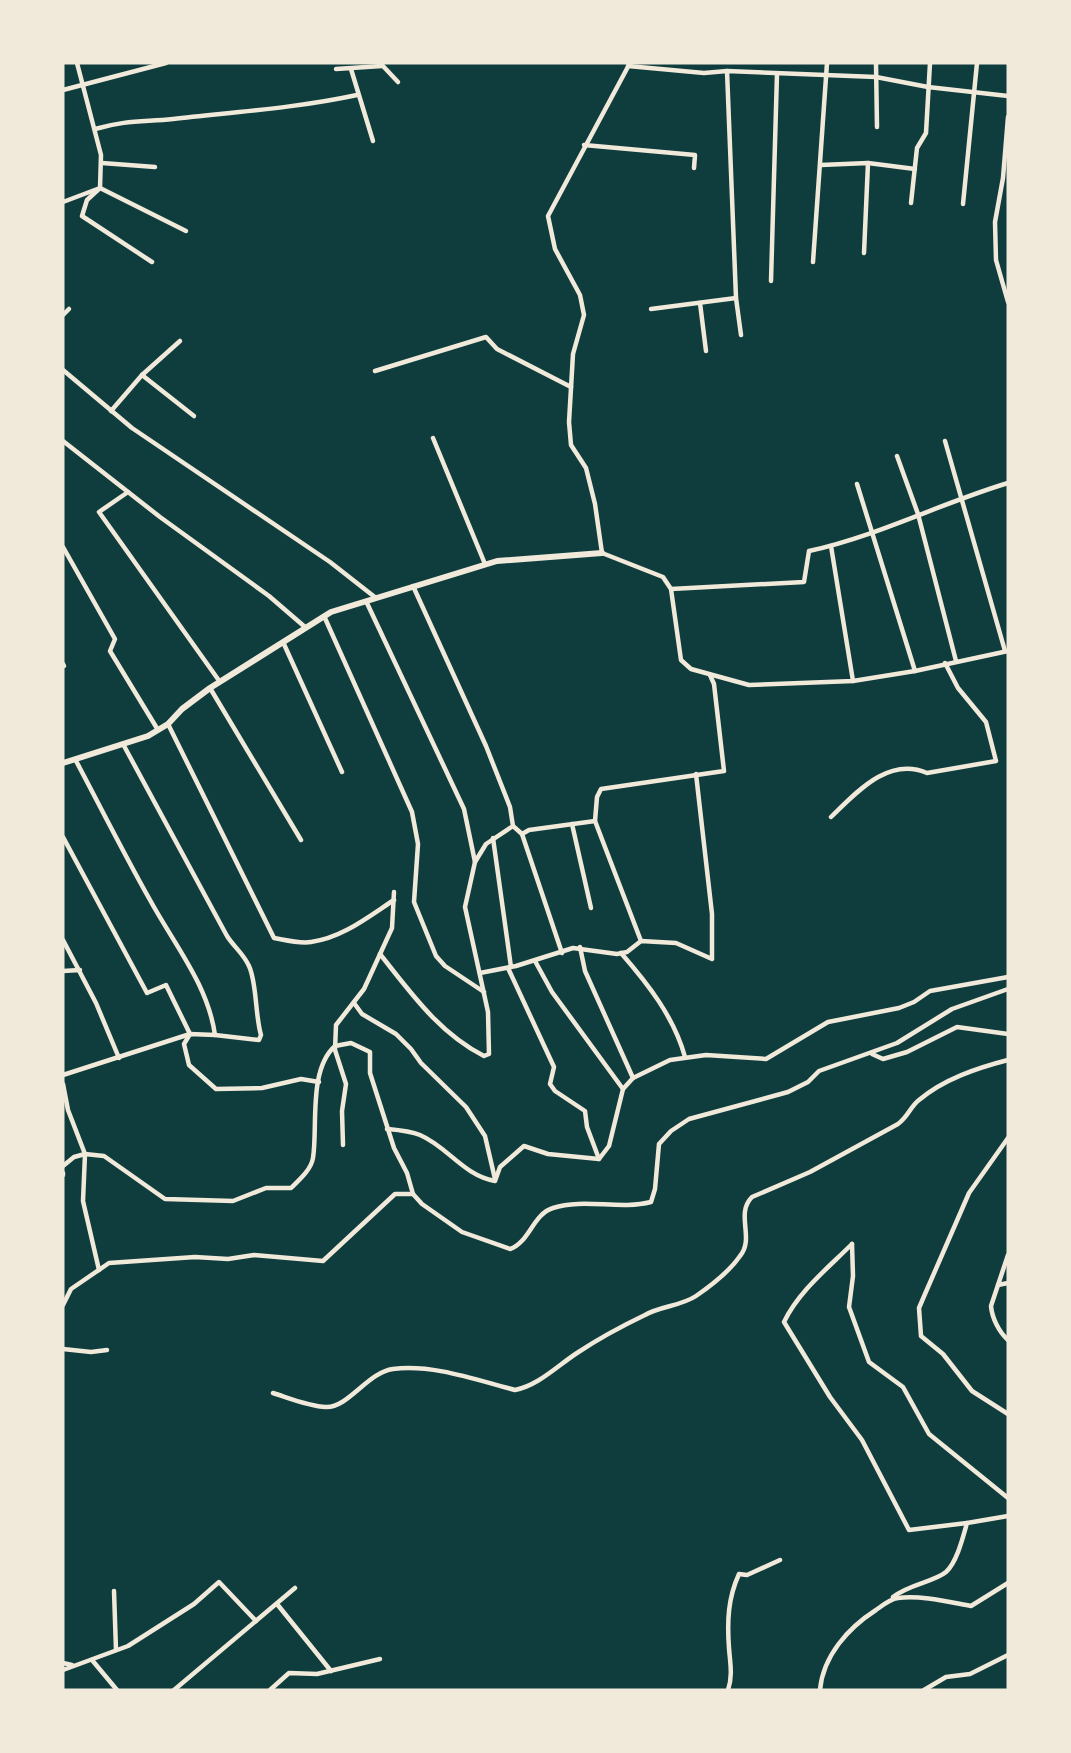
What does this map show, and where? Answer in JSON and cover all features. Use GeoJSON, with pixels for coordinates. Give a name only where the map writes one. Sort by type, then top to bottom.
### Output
{"type":"FeatureCollection","features":[{"type":"Feature","properties":{"kind":"street"},"geometry":{"type":"LineString","coordinates":[[76,63],[102,163],[100,188],[87,200],[82,216],[153,262]]}},
{"type":"Feature","properties":{"kind":"street"},"geometry":{"type":"LineString","coordinates":[[63,90],[166,63]]}},
{"type":"Feature","properties":{"kind":"street"},"geometry":{"type":"LineString","coordinates":[[813,262],[827,63]]}},
{"type":"Feature","properties":{"kind":"street"},"geometry":{"type":"LineString","coordinates":[[876,63],[877,127]]}},
{"type":"Feature","properties":{"kind":"street"},"geometry":{"type":"LineString","coordinates":[[911,203],[917,148],[926,133],[930,63]]}},
{"type":"Feature","properties":{"kind":"street"},"geometry":{"type":"LineString","coordinates":[[963,204],[977,63]]}},
{"type":"Feature","properties":{"kind":"street"},"geometry":{"type":"LineString","coordinates":[[336,69],[381,64],[398,82]]}},
{"type":"Feature","properties":{"kind":"street"},"geometry":{"type":"LineString","coordinates":[[602,552],[595,504],[586,468],[571,445],[569,422],[573,354],[584,315],[580,295],[555,249],[548,216],[629,64],[704,73],[727,71],[826,77],[876,77],[928,87],[1008,96]]}},
{"type":"Feature","properties":{"kind":"street"},"geometry":{"type":"LineString","coordinates":[[351,69],[357,95],[373,141]]}},
{"type":"Feature","properties":{"kind":"street"},"geometry":{"type":"LineString","coordinates":[[727,71],[736,298],[741,335]]}},
{"type":"Feature","properties":{"kind":"street"},"geometry":{"type":"LineString","coordinates":[[771,281],[777,74]]}},
{"type":"Feature","properties":{"kind":"street"},"geometry":{"type":"LineString","coordinates":[[95,129],[123,121],[217,114],[332,101],[357,95]]}},
{"type":"Feature","properties":{"kind":"street"},"geometry":{"type":"LineString","coordinates":[[1008,117],[1003,178],[995,222],[996,260],[1008,302]]}},
{"type":"Feature","properties":{"kind":"street"},"geometry":{"type":"LineString","coordinates":[[584,145],[695,155],[694,168]]}},
{"type":"Feature","properties":{"kind":"street"},"geometry":{"type":"LineString","coordinates":[[102,163],[155,167]]}},
{"type":"Feature","properties":{"kind":"street"},"geometry":{"type":"LineString","coordinates":[[821,165],[868,163],[915,169]]}},
{"type":"Feature","properties":{"kind":"street"},"geometry":{"type":"LineString","coordinates":[[864,253],[868,163]]}},
{"type":"Feature","properties":{"kind":"street"},"geometry":{"type":"LineString","coordinates":[[63,202],[100,188],[186,231]]}},
{"type":"Feature","properties":{"kind":"street"},"geometry":{"type":"LineString","coordinates":[[651,309],[736,298]]}},
{"type":"Feature","properties":{"kind":"street"},"geometry":{"type":"LineString","coordinates":[[700,303],[706,351]]}},
{"type":"Feature","properties":{"kind":"street"},"geometry":{"type":"LineString","coordinates":[[63,315],[69,309]]}},
{"type":"Feature","properties":{"kind":"street"},"geometry":{"type":"LineString","coordinates":[[375,371],[486,337],[497,349],[571,387]]}},
{"type":"Feature","properties":{"kind":"street"},"geometry":{"type":"LineString","coordinates":[[111,411],[142,375],[180,340]]}},
{"type":"Feature","properties":{"kind":"street"},"geometry":{"type":"LineString","coordinates":[[63,370],[111,411],[199,474],[330,562],[376,598]]}},
{"type":"Feature","properties":{"kind":"street"},"geometry":{"type":"LineString","coordinates":[[142,375],[194,416]]}},
{"type":"Feature","properties":{"kind":"street"},"geometry":{"type":"LineString","coordinates":[[433,438],[485,564]]}},
{"type":"Feature","properties":{"kind":"street"},"geometry":{"type":"LineString","coordinates":[[63,441],[269,596],[305,627]]}},
{"type":"Feature","properties":{"kind":"street"},"geometry":{"type":"LineString","coordinates":[[63,763],[158,730],[210,688],[324,616],[497,561],[602,552],[663,577],[671,588],[681,660],[691,669],[749,685],[853,681],[915,671],[1006,651],[945,441]]}},
{"type":"Feature","properties":{"kind":"street"},"geometry":{"type":"LineString","coordinates":[[897,456],[918,514],[956,661]]}},
{"type":"Feature","properties":{"kind":"street"},"geometry":{"type":"LineString","coordinates":[[857,484],[915,671]]}},
{"type":"Feature","properties":{"kind":"street"},"geometry":{"type":"LineString","coordinates":[[671,588],[804,582],[809,551],[873,533],[963,497],[1008,484]]}},
{"type":"Feature","properties":{"kind":"street"},"geometry":{"type":"LineString","coordinates":[[128,492],[99,512],[220,682]]}},
{"type":"Feature","properties":{"kind":"street"},"geometry":{"type":"LineString","coordinates":[[831,546],[853,681]]}},
{"type":"Feature","properties":{"kind":"street"},"geometry":{"type":"LineString","coordinates":[[63,547],[115,639],[110,651],[158,730]]}},
{"type":"Feature","properties":{"kind":"street"},"geometry":{"type":"LineString","coordinates":[[413,586],[486,746],[510,807],[513,826],[522,834],[561,953]]}},
{"type":"Feature","properties":{"kind":"street"},"geometry":{"type":"LineString","coordinates":[[366,601],[464,810],[475,862]]}},
{"type":"Feature","properties":{"kind":"street"},"geometry":{"type":"LineString","coordinates":[[324,616],[412,812],[418,844],[414,902],[436,956],[445,966],[484,992]]}},
{"type":"Feature","properties":{"kind":"street"},"geometry":{"type":"LineString","coordinates":[[283,642],[342,772]]}},
{"type":"Feature","properties":{"kind":"street"},"geometry":{"type":"LineString","coordinates":[[831,817],[872,779],[894,771],[918,769],[927,773],[996,761],[986,722],[958,688],[945,663]]}},
{"type":"Feature","properties":{"kind":"street"},"geometry":{"type":"LineString","coordinates":[[641,941],[595,821],[597,797],[601,789],[724,771],[714,684],[710,674]]}},
{"type":"Feature","properties":{"kind":"street"},"geometry":{"type":"LineString","coordinates":[[210,688],[301,840]]}},
{"type":"Feature","properties":{"kind":"street"},"geometry":{"type":"LineString","coordinates":[[168,724],[274,938],[309,943],[335,936],[360,924],[394,900]]}},
{"type":"Feature","properties":{"kind":"street"},"geometry":{"type":"LineString","coordinates":[[63,1075],[190,1034],[259,1040],[261,1035],[250,968],[239,948],[226,936],[123,744]]}},
{"type":"Feature","properties":{"kind":"street"},"geometry":{"type":"LineString","coordinates":[[75,759],[150,901],[189,965],[206,999],[215,1035]]}},
{"type":"Feature","properties":{"kind":"street"},"geometry":{"type":"LineString","coordinates":[[480,973],[535,961],[580,947],[621,953],[641,941],[676,943],[712,959],[712,914],[696,774]]}},
{"type":"Feature","properties":{"kind":"street"},"geometry":{"type":"LineString","coordinates":[[522,834],[529,830],[595,821]]}},
{"type":"Feature","properties":{"kind":"street"},"geometry":{"type":"LineString","coordinates":[[572,824],[591,908]]}},
{"type":"Feature","properties":{"kind":"street"},"geometry":{"type":"LineString","coordinates":[[380,954],[424,1010],[467,1047],[484,1056],[489,1054],[488,1012],[465,907],[475,862],[486,844],[513,826]]}},
{"type":"Feature","properties":{"kind":"street"},"geometry":{"type":"LineString","coordinates":[[63,837],[147,993],[166,985],[190,1034]]}},
{"type":"Feature","properties":{"kind":"street"},"geometry":{"type":"LineString","coordinates":[[493,838],[509,967],[554,1067],[550,1084],[555,1091],[585,1111],[587,1127],[599,1159]]}},
{"type":"Feature","properties":{"kind":"street"},"geometry":{"type":"LineString","coordinates":[[343,1145],[342,1111],[346,1084],[335,1046],[338,1019],[364,989],[392,928],[394,892]]}},
{"type":"Feature","properties":{"kind":"street"},"geometry":{"type":"LineString","coordinates":[[63,940],[80,970],[119,1058]]}},
{"type":"Feature","properties":{"kind":"street"},"geometry":{"type":"LineString","coordinates":[[580,947],[585,971],[633,1078]]}},
{"type":"Feature","properties":{"kind":"street"},"geometry":{"type":"LineString","coordinates":[[621,953],[657,998],[679,1034],[686,1057]]}},
{"type":"Feature","properties":{"kind":"street"},"geometry":{"type":"LineString","coordinates":[[535,961],[552,992],[595,1048],[611,1076],[623,1089]]}},
{"type":"Feature","properties":{"kind":"street"},"geometry":{"type":"LineString","coordinates":[[63,971],[80,970]]}},
{"type":"Feature","properties":{"kind":"street"},"geometry":{"type":"LineString","coordinates":[[599,1159],[609,1146],[623,1089],[633,1078],[670,1060],[706,1055],[766,1059],[828,1022],[899,1008],[914,1002],[930,990],[1008,977]]}},
{"type":"Feature","properties":{"kind":"street"},"geometry":{"type":"LineString","coordinates":[[63,1166],[74,1157],[93,1153],[112,1161],[152,1192],[165,1199],[233,1201],[266,1188],[291,1188],[310,1166],[313,1158],[313,1110],[326,1057],[335,1046],[351,1043],[368,1048],[370,1052],[370,1074],[387,1129],[407,1173],[413,1194],[422,1204],[462,1232],[510,1249],[517,1247],[542,1214],[552,1208],[614,1203],[635,1206],[651,1202],[656,1189],[659,1144],[670,1131],[689,1119],[788,1092],[808,1082],[819,1071],[897,1043],[952,1008],[1008,989]]}},
{"type":"Feature","properties":{"kind":"street"},"geometry":{"type":"LineString","coordinates":[[354,1003],[362,1014],[396,1034],[421,1063],[466,1107],[485,1136],[495,1181]]}},
{"type":"Feature","properties":{"kind":"street"},"geometry":{"type":"LineString","coordinates":[[871,1054],[883,1059],[907,1052],[957,1027],[1008,1034]]}},
{"type":"Feature","properties":{"kind":"street"},"geometry":{"type":"LineString","coordinates":[[190,1034],[184,1044],[189,1065],[216,1089],[262,1088],[301,1079],[320,1082]]}},
{"type":"Feature","properties":{"kind":"street"},"geometry":{"type":"LineString","coordinates":[[273,1393],[328,1407],[335,1405],[375,1376],[390,1369],[406,1368],[463,1376],[515,1390],[522,1388],[646,1314],[690,1300],[724,1274],[744,1251],[746,1234],[743,1215],[746,1204],[752,1197],[810,1172],[898,1124],[909,1115],[915,1103],[935,1087],[983,1067],[1008,1060]]}},
{"type":"Feature","properties":{"kind":"street"},"geometry":{"type":"LineString","coordinates":[[63,1084],[68,1110],[85,1154],[83,1201],[99,1270]]}},
{"type":"Feature","properties":{"kind":"street"},"geometry":{"type":"LineString","coordinates":[[387,1129],[418,1134],[439,1146],[479,1178],[495,1181]]}},
{"type":"Feature","properties":{"kind":"street"},"geometry":{"type":"LineString","coordinates":[[1008,1138],[969,1193],[919,1308],[919,1321],[921,1336],[943,1354],[972,1392],[1008,1414]]}},
{"type":"Feature","properties":{"kind":"street"},"geometry":{"type":"LineString","coordinates":[[495,1181],[501,1167],[524,1146],[548,1154],[599,1159]]}},
{"type":"Feature","properties":{"kind":"street"},"geometry":{"type":"LineString","coordinates":[[63,1305],[71,1289],[109,1263],[153,1259],[228,1259],[268,1255],[323,1261],[395,1194],[413,1194]]}},
{"type":"Feature","properties":{"kind":"street"},"geometry":{"type":"LineString","coordinates":[[1008,1498],[929,1434],[903,1387],[869,1362],[849,1307],[853,1276],[852,1244],[805,1290],[791,1308],[784,1322],[830,1397],[862,1440],[909,1530],[1008,1516]]}},
{"type":"Feature","properties":{"kind":"street"},"geometry":{"type":"LineString","coordinates":[[1008,1255],[991,1306],[1002,1334],[1008,1340]]}},
{"type":"Feature","properties":{"kind":"street"},"geometry":{"type":"LineString","coordinates":[[998,1285],[1008,1283]]}},
{"type":"Feature","properties":{"kind":"street"},"geometry":{"type":"LineString","coordinates":[[63,1349],[91,1352],[107,1350]]}},
{"type":"Feature","properties":{"kind":"street"},"geometry":{"type":"LineString","coordinates":[[818,1690],[821,1678],[839,1642],[864,1618],[907,1588],[945,1572],[952,1562],[967,1523]]}},
{"type":"Feature","properties":{"kind":"street"},"geometry":{"type":"LineString","coordinates":[[729,1690],[732,1679],[728,1612],[732,1589],[739,1574],[747,1575],[780,1560]]}},
{"type":"Feature","properties":{"kind":"street"},"geometry":{"type":"LineString","coordinates":[[63,1670],[116,1650],[194,1604],[219,1582],[256,1621]]}},
{"type":"Feature","properties":{"kind":"street"},"geometry":{"type":"LineString","coordinates":[[887,1603],[896,1598],[909,1598],[971,1606],[1008,1583]]}},
{"type":"Feature","properties":{"kind":"street"},"geometry":{"type":"LineString","coordinates":[[174,1690],[295,1588]]}},
{"type":"Feature","properties":{"kind":"street"},"geometry":{"type":"LineString","coordinates":[[114,1591],[116,1650]]}},
{"type":"Feature","properties":{"kind":"street"},"geometry":{"type":"LineString","coordinates":[[277,1604],[331,1671]]}},
{"type":"Feature","properties":{"kind":"street"},"geometry":{"type":"LineString","coordinates":[[924,1690],[946,1677],[970,1674],[1008,1655]]}},
{"type":"Feature","properties":{"kind":"street"},"geometry":{"type":"LineString","coordinates":[[270,1690],[289,1672],[317,1674],[380,1659]]}},
{"type":"Feature","properties":{"kind":"street"},"geometry":{"type":"LineString","coordinates":[[92,1660],[117,1690]]}},
{"type":"Feature","properties":{"kind":"street"},"geometry":{"type":"LineString","coordinates":[[63,1663],[72,1665]]}}]}
